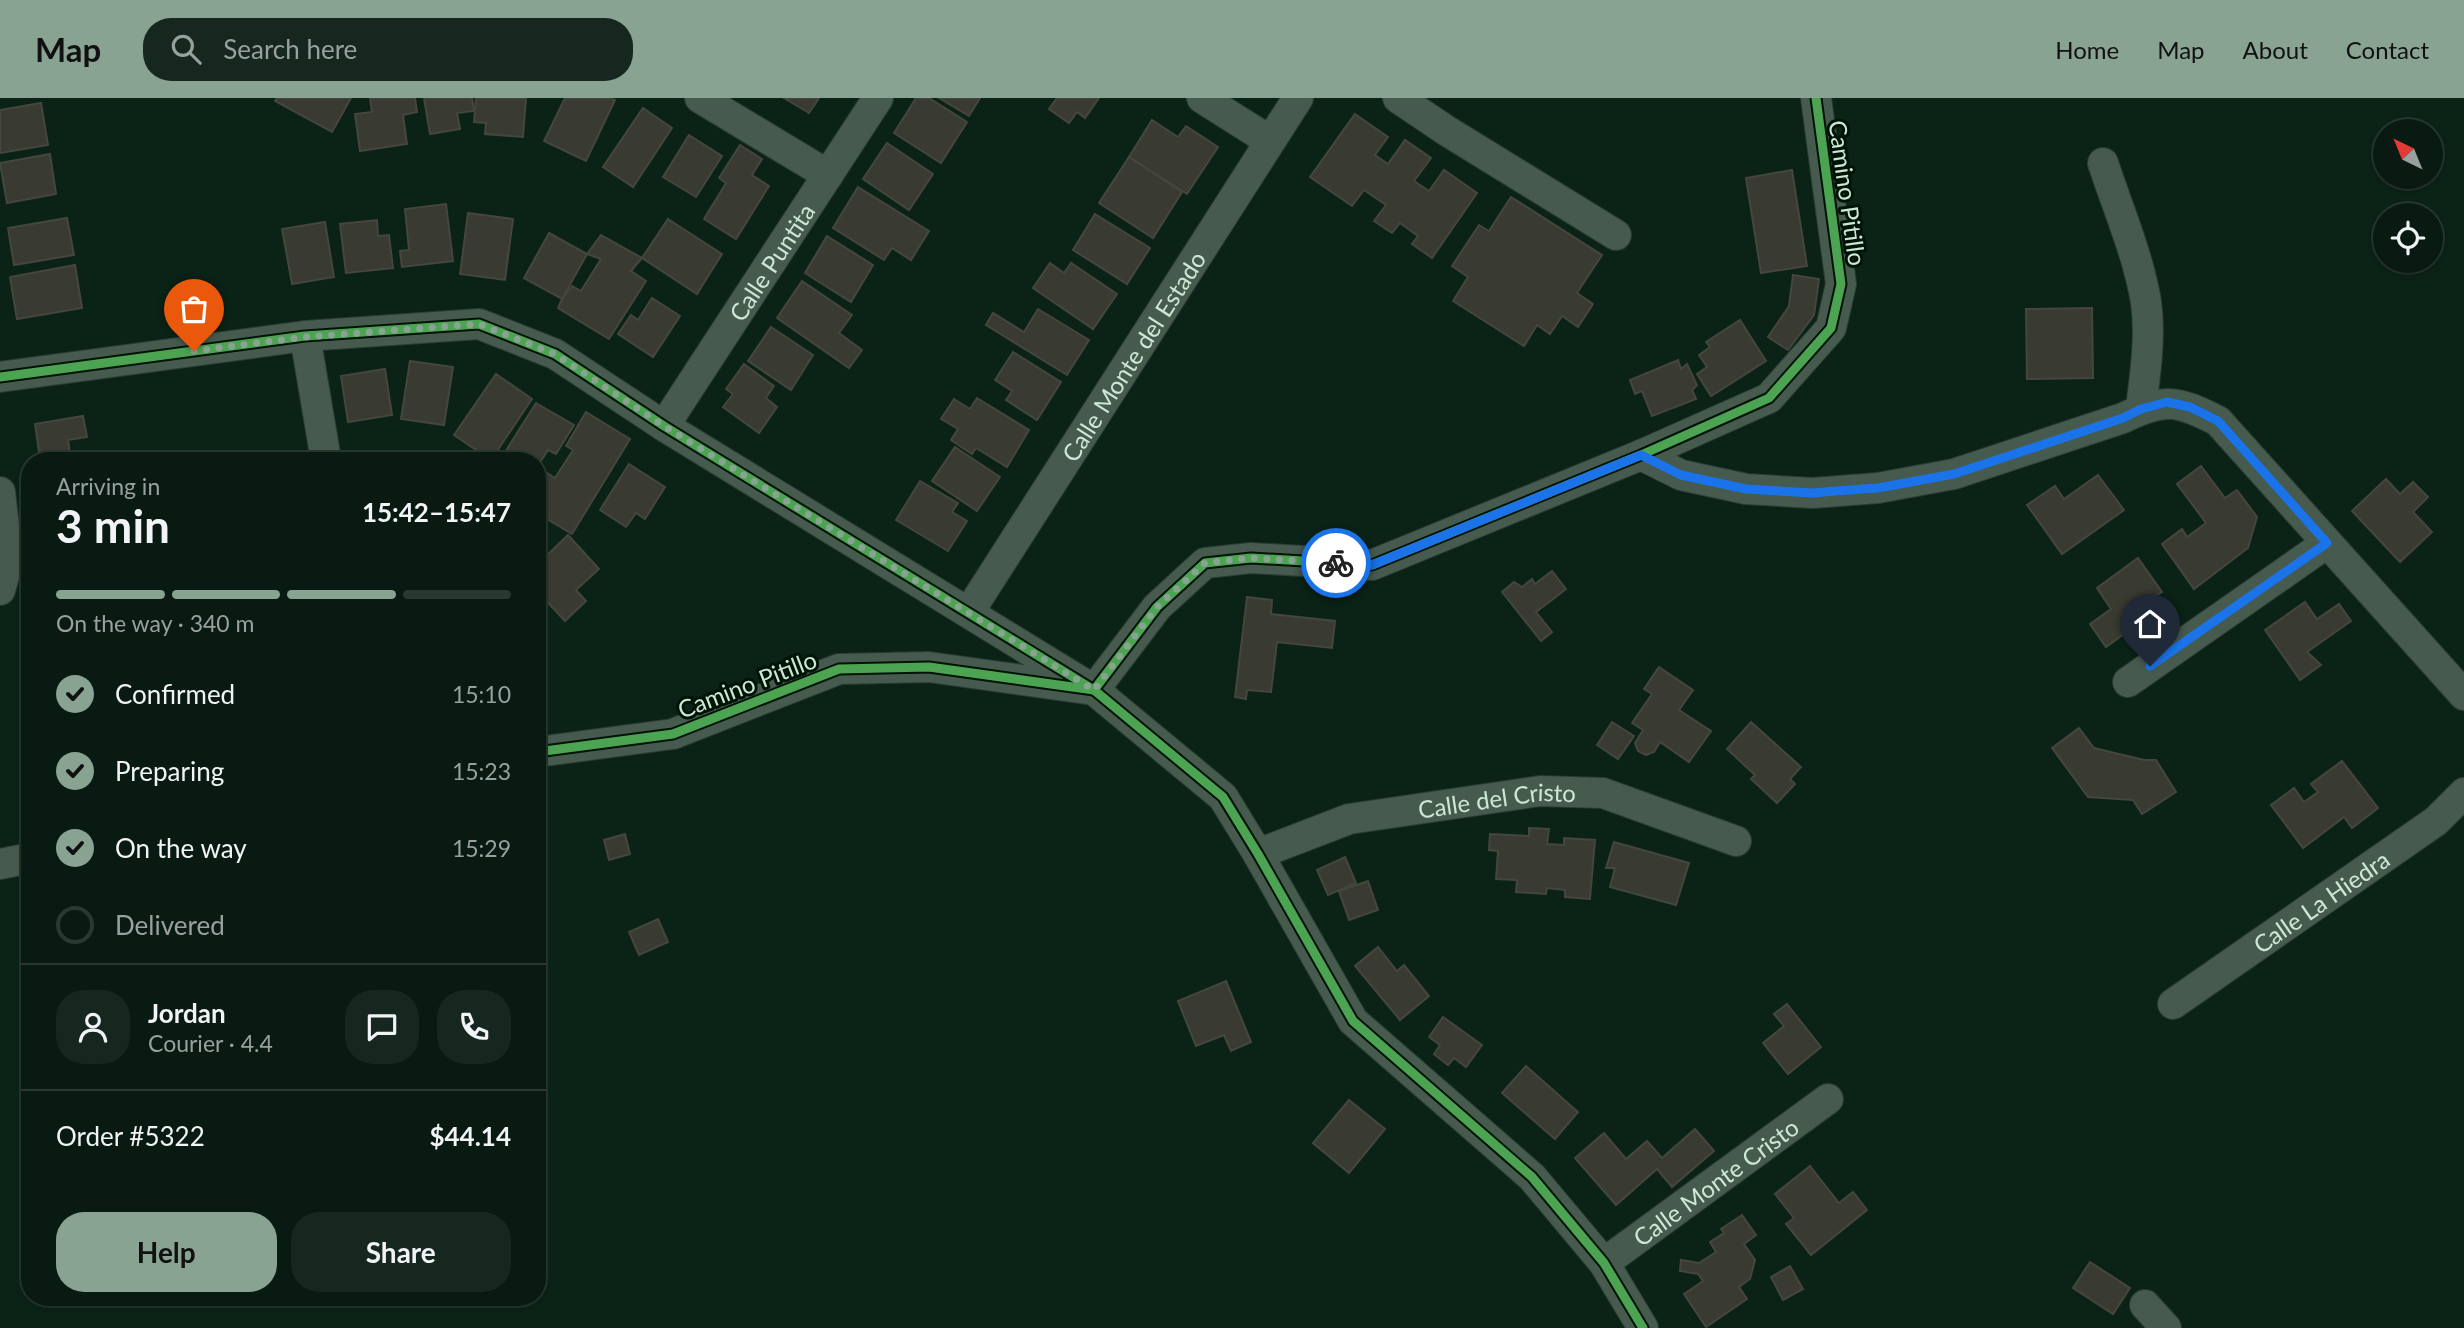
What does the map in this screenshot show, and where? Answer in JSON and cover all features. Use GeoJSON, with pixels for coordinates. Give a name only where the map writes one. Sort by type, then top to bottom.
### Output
{"type":"FeatureCollection","features":[{"type":"Feature","properties":{"kind":"street"},"geometry":{"type":"LineString","coordinates":[[700,98],[828,175]]}},
{"type":"Feature","properties":{"kind":"street","name":"Calle Puntita"},"geometry":{"type":"LineString","coordinates":[[664,426],[878,98]]}},
{"type":"Feature","properties":{"kind":"street"},"geometry":{"type":"LineString","coordinates":[[1202,98],[1270,141]]}},
{"type":"Feature","properties":{"kind":"street","name":"Calle Monte del Estado"},"geometry":{"type":"LineString","coordinates":[[969,612],[1298,98]]}},
{"type":"Feature","properties":{"kind":"street"},"geometry":{"type":"LineString","coordinates":[[1398,98],[1616,235]]}},
{"type":"Feature","properties":{"kind":"street","name":"Camino Pitillo"},"geometry":{"type":"LineString","coordinates":[[546,751],[673,734],[839,669],[929,667],[1094,690],[1157,607],[1205,563],[1251,558],[1372,565],[1641,455],[1769,398],[1831,328],[1841,284],[1816,98]]}},
{"type":"Feature","properties":{"kind":"street"},"geometry":{"type":"LineString","coordinates":[[2103,163],[2138,263],[2146,304],[2147,344],[2141,409]]}},
{"type":"Feature","properties":{"kind":"street"},"geometry":{"type":"LineString","coordinates":[[0,377],[305,337],[479,324],[555,354],[664,426],[1094,690],[1223,797],[1353,1021],[1532,1177],[1604,1263],[1643,1328]]}},
{"type":"Feature","properties":{"kind":"street"},"geometry":{"type":"LineString","coordinates":[[305,337],[325,452]]}},
{"type":"Feature","properties":{"kind":"street"},"geometry":{"type":"LineString","coordinates":[[1641,455],[1681,475],[1746,489],[1813,493],[1878,488],[1954,474],[2167,402],[2190,407],[2218,421],[2464,695]]}},
{"type":"Feature","properties":{"kind":"street"},"geometry":{"type":"LineString","coordinates":[[0,492],[8,561],[0,590]]}},
{"type":"Feature","properties":{"kind":"street"},"geometry":{"type":"LineString","coordinates":[[2128,682],[2327,543]]}},
{"type":"Feature","properties":{"kind":"street","name":"Calle del Cristo"},"geometry":{"type":"LineString","coordinates":[[1258,854],[1349,820],[1540,790],[1603,793],[1736,841]]}},
{"type":"Feature","properties":{"kind":"street","name":"Calle La Hiedra"},"geometry":{"type":"LineString","coordinates":[[2174,1004],[2436,821],[2464,793]]}},
{"type":"Feature","properties":{"kind":"street"},"geometry":{"type":"LineString","coordinates":[[0,864],[21,860]]}},
{"type":"Feature","properties":{"kind":"street","name":"Calle Monte Cristo"},"geometry":{"type":"LineString","coordinates":[[1604,1263],[1828,1099]]}},
{"type":"Feature","properties":{"kind":"street"},"geometry":{"type":"LineString","coordinates":[[2145,1306],[2166,1328]]}},
{"type":"Feature","properties":{"kind":"building"},"geometry":{"type":"Polygon","coordinates":[[[277,98],[351,98],[332,132],[275,101],[277,98]]]}},
{"type":"Feature","properties":{"kind":"building"},"geometry":{"type":"Polygon","coordinates":[[[370,98],[415,98],[417,112],[403,115],[407,144],[360,151],[355,114],[372,112],[370,98]]]}},
{"type":"Feature","properties":{"kind":"building"},"geometry":{"type":"Polygon","coordinates":[[[424,98],[472,98],[474,111],[457,113],[460,129],[430,134],[424,98]]]}},
{"type":"Feature","properties":{"kind":"building"},"geometry":{"type":"Polygon","coordinates":[[[476,98],[526,98],[523,137],[485,134],[486,123],[474,122],[476,98]]]}},
{"type":"Feature","properties":{"kind":"building"},"geometry":{"type":"Polygon","coordinates":[[[565,98],[615,100],[586,161],[544,141],[565,98]]]}},
{"type":"Feature","properties":{"kind":"building"},"geometry":{"type":"Polygon","coordinates":[[[784,98],[819,98],[809,113],[784,98]]]}},
{"type":"Feature","properties":{"kind":"building"},"geometry":{"type":"Polygon","coordinates":[[[916,98],[929,98],[967,122],[941,163],[894,133],[916,98]]]}},
{"type":"Feature","properties":{"kind":"building"},"geometry":{"type":"Polygon","coordinates":[[[939,98],[980,98],[969,116],[939,98]]]}},
{"type":"Feature","properties":{"kind":"building"},"geometry":{"type":"Polygon","coordinates":[[[1057,98],[1099,98],[1085,118],[1077,112],[1069,123],[1049,109],[1057,98]]]}},
{"type":"Feature","properties":{"kind":"building"},"geometry":{"type":"Polygon","coordinates":[[[41,103],[48,145],[0,153],[0,110],[41,103]]]}},
{"type":"Feature","properties":{"kind":"building"},"geometry":{"type":"Polygon","coordinates":[[[643,108],[672,128],[633,187],[603,167],[643,108]]]}},
{"type":"Feature","properties":{"kind":"building"},"geometry":{"type":"Polygon","coordinates":[[[1355,114],[1388,137],[1375,155],[1388,164],[1405,140],[1431,158],[1414,181],[1429,191],[1444,170],[1477,193],[1432,258],[1412,244],[1418,236],[1400,223],[1392,233],[1374,221],[1386,205],[1364,190],[1352,206],[1310,177],[1355,114]]]}},
{"type":"Feature","properties":{"kind":"building"},"geometry":{"type":"Polygon","coordinates":[[[1152,120],[1178,137],[1186,126],[1218,147],[1187,194],[1129,157],[1152,120]]]}},
{"type":"Feature","properties":{"kind":"building"},"geometry":{"type":"Polygon","coordinates":[[[689,135],[722,156],[696,197],[663,177],[689,135]]]}},
{"type":"Feature","properties":{"kind":"building"},"geometry":{"type":"Polygon","coordinates":[[[887,143],[933,174],[909,210],[863,179],[887,143]]]}},
{"type":"Feature","properties":{"kind":"building"},"geometry":{"type":"Polygon","coordinates":[[[740,145],[762,159],[752,175],[769,186],[736,239],[704,219],[726,183],[719,178],[740,145]]]}},
{"type":"Feature","properties":{"kind":"building"},"geometry":{"type":"Polygon","coordinates":[[[50,154],[56,194],[7,203],[0,163],[50,154]]]}},
{"type":"Feature","properties":{"kind":"building"},"geometry":{"type":"Polygon","coordinates":[[[1129,157],[1182,192],[1153,238],[1099,203],[1129,157]]]}},
{"type":"Feature","properties":{"kind":"building"},"geometry":{"type":"Polygon","coordinates":[[[1792,170],[1807,266],[1761,273],[1746,178],[1792,170]]]}},
{"type":"Feature","properties":{"kind":"building"},"geometry":{"type":"Polygon","coordinates":[[[858,187],[929,231],[911,260],[892,248],[884,260],[833,228],[858,187]]]}},
{"type":"Feature","properties":{"kind":"building"},"geometry":{"type":"Polygon","coordinates":[[[1511,197],[1602,255],[1577,293],[1593,304],[1578,327],[1562,316],[1550,334],[1537,325],[1524,346],[1453,301],[1468,277],[1452,266],[1479,225],[1489,231],[1511,197]]]}},
{"type":"Feature","properties":{"kind":"building"},"geometry":{"type":"Polygon","coordinates":[[[446,204],[453,261],[402,267],[400,251],[409,250],[405,209],[446,204]]]}},
{"type":"Feature","properties":{"kind":"building"},"geometry":{"type":"Polygon","coordinates":[[[468,213],[513,219],[505,280],[460,274],[468,213]]]}},
{"type":"Feature","properties":{"kind":"building"},"geometry":{"type":"Polygon","coordinates":[[[1095,214],[1150,248],[1127,284],[1073,250],[1095,214]]]}},
{"type":"Feature","properties":{"kind":"building"},"geometry":{"type":"Polygon","coordinates":[[[67,218],[74,255],[14,265],[8,228],[67,218]]]}},
{"type":"Feature","properties":{"kind":"building"},"geometry":{"type":"Polygon","coordinates":[[[668,219],[722,254],[697,294],[642,258],[668,219]]]}},
{"type":"Feature","properties":{"kind":"building"},"geometry":{"type":"Polygon","coordinates":[[[377,220],[378,236],[389,235],[393,268],[346,273],[340,224],[377,220]]]}},
{"type":"Feature","properties":{"kind":"building"},"geometry":{"type":"Polygon","coordinates":[[[325,222],[334,277],[292,284],[282,229],[325,222]]]}},
{"type":"Feature","properties":{"kind":"building"},"geometry":{"type":"Polygon","coordinates":[[[549,233],[587,254],[562,299],[524,278],[549,233]]]}},
{"type":"Feature","properties":{"kind":"building"},"geometry":{"type":"Polygon","coordinates":[[[601,235],[642,258],[631,271],[646,281],[609,339],[558,308],[572,286],[581,291],[601,259],[587,254],[601,235]]]}},
{"type":"Feature","properties":{"kind":"building"},"geometry":{"type":"Polygon","coordinates":[[[827,236],[873,265],[851,302],[805,273],[827,236]]]}},
{"type":"Feature","properties":{"kind":"building"},"geometry":{"type":"Polygon","coordinates":[[[1050,263],[1064,273],[1071,263],[1117,294],[1093,329],[1033,288],[1050,263]]]}},
{"type":"Feature","properties":{"kind":"building"},"geometry":{"type":"Polygon","coordinates":[[[75,265],[82,308],[17,319],[10,277],[75,265]]]}},
{"type":"Feature","properties":{"kind":"building"},"geometry":{"type":"Polygon","coordinates":[[[1793,275],[1819,279],[1814,315],[1788,350],[1768,337],[1789,306],[1793,275]]]}},
{"type":"Feature","properties":{"kind":"building"},"geometry":{"type":"Polygon","coordinates":[[[802,281],[852,315],[839,333],[862,350],[849,368],[777,318],[802,281]]]}},
{"type":"Feature","properties":{"kind":"building"},"geometry":{"type":"Polygon","coordinates":[[[652,298],[680,316],[653,357],[618,334],[631,315],[638,320],[652,298]]]}},
{"type":"Feature","properties":{"kind":"building"},"geometry":{"type":"Polygon","coordinates":[[[2092,308],[2093,378],[2027,379],[2026,309],[2092,308]]]}},
{"type":"Feature","properties":{"kind":"building"},"geometry":{"type":"Polygon","coordinates":[[[1038,309],[1089,340],[1067,375],[986,325],[993,313],[1024,332],[1038,309]]]}},
{"type":"Feature","properties":{"kind":"building"},"geometry":{"type":"Polygon","coordinates":[[[1740,320],[1766,361],[1711,396],[1697,374],[1707,367],[1699,355],[1710,347],[1706,342],[1740,320]]]}},
{"type":"Feature","properties":{"kind":"building"},"geometry":{"type":"Polygon","coordinates":[[[771,327],[813,355],[791,390],[748,361],[771,327]]]}},
{"type":"Feature","properties":{"kind":"building"},"geometry":{"type":"Polygon","coordinates":[[[1013,352],[1061,382],[1037,420],[1006,400],[1012,391],[995,380],[1013,352]]]}},
{"type":"Feature","properties":{"kind":"building"},"geometry":{"type":"Polygon","coordinates":[[[1678,360],[1681,369],[1687,364],[1697,385],[1692,390],[1696,399],[1652,416],[1642,391],[1635,394],[1630,380],[1678,360]]]}},
{"type":"Feature","properties":{"kind":"building"},"geometry":{"type":"Polygon","coordinates":[[[410,361],[453,367],[444,425],[401,419],[410,361]]]}},
{"type":"Feature","properties":{"kind":"building"},"geometry":{"type":"Polygon","coordinates":[[[744,364],[774,386],[766,398],[777,407],[759,433],[723,407],[733,394],[726,389],[744,364]]]}},
{"type":"Feature","properties":{"kind":"building"},"geometry":{"type":"Polygon","coordinates":[[[385,369],[392,415],[348,422],[341,376],[385,369]]]}},
{"type":"Feature","properties":{"kind":"building"},"geometry":{"type":"Polygon","coordinates":[[[496,374],[532,399],[496,452],[479,452],[454,435],[496,374]]]}},
{"type":"Feature","properties":{"kind":"building"},"geometry":{"type":"Polygon","coordinates":[[[977,398],[1029,430],[1007,467],[976,448],[972,454],[951,440],[958,429],[941,419],[954,399],[970,409],[977,398]]]}},
{"type":"Feature","properties":{"kind":"building"},"geometry":{"type":"Polygon","coordinates":[[[536,403],[574,425],[556,454],[548,450],[546,453],[512,452],[507,449],[536,403]]]}},
{"type":"Feature","properties":{"kind":"building"},"geometry":{"type":"Polygon","coordinates":[[[586,412],[630,439],[572,534],[546,518],[546,472],[555,478],[573,450],[566,446],[586,412]]]}},
{"type":"Feature","properties":{"kind":"building"},"geometry":{"type":"Polygon","coordinates":[[[83,416],[87,437],[68,440],[70,452],[39,452],[35,424],[83,416]]]}},
{"type":"Feature","properties":{"kind":"building"},"geometry":{"type":"Polygon","coordinates":[[[955,447],[1000,477],[977,511],[932,481],[955,447]]]}},
{"type":"Feature","properties":{"kind":"building"},"geometry":{"type":"Polygon","coordinates":[[[629,464],[665,487],[645,519],[636,513],[626,527],[600,510],[629,464]]]}},
{"type":"Feature","properties":{"kind":"building"},"geometry":{"type":"Polygon","coordinates":[[[2201,466],[2225,498],[2237,490],[2257,517],[2248,548],[2194,589],[2162,544],[2182,529],[2187,537],[2206,523],[2177,484],[2201,466]]]}},
{"type":"Feature","properties":{"kind":"building"},"geometry":{"type":"Polygon","coordinates":[[[2098,475],[2124,510],[2062,554],[2027,505],[2055,486],[2064,499],[2098,475]]]}},
{"type":"Feature","properties":{"kind":"building"},"geometry":{"type":"Polygon","coordinates":[[[2386,479],[2400,494],[2413,482],[2428,497],[2413,512],[2432,532],[2400,562],[2352,511],[2386,479]]]}},
{"type":"Feature","properties":{"kind":"building"},"geometry":{"type":"Polygon","coordinates":[[[920,481],[958,503],[952,512],[967,521],[948,551],[896,520],[920,481]]]}},
{"type":"Feature","properties":{"kind":"building"},"geometry":{"type":"Polygon","coordinates":[[[568,535],[599,569],[576,590],[586,601],[565,621],[546,601],[546,556],[568,535]]]}},
{"type":"Feature","properties":{"kind":"building"},"geometry":{"type":"Polygon","coordinates":[[[2138,558],[2162,592],[2151,599],[2158,609],[2106,647],[2090,624],[2111,609],[2097,588],[2138,558]]]}},
{"type":"Feature","properties":{"kind":"building"},"geometry":{"type":"Polygon","coordinates":[[[1552,571],[1566,589],[1536,612],[1552,632],[1541,641],[1502,592],[1514,582],[1522,587],[1532,579],[1535,584],[1552,571]]]}},
{"type":"Feature","properties":{"kind":"building"},"geometry":{"type":"Polygon","coordinates":[[[1247,597],[1272,600],[1271,614],[1335,621],[1332,648],[1277,642],[1271,692],[1247,690],[1246,699],[1235,697],[1247,597]]]}},
{"type":"Feature","properties":{"kind":"building"},"geometry":{"type":"Polygon","coordinates":[[[2305,602],[2317,619],[2339,604],[2351,621],[2307,652],[2321,665],[2300,680],[2265,630],[2305,602]]]}},
{"type":"Feature","properties":{"kind":"building"},"geometry":{"type":"Polygon","coordinates":[[[1659,667],[1693,690],[1679,710],[1711,731],[1689,762],[1660,742],[1654,752],[1646,755],[1638,751],[1635,743],[1643,730],[1632,723],[1652,694],[1644,689],[1659,667]]]}},
{"type":"Feature","properties":{"kind":"building"},"geometry":{"type":"Polygon","coordinates":[[[1612,722],[1634,736],[1618,759],[1597,745],[1612,722]]]}},
{"type":"Feature","properties":{"kind":"building"},"geometry":{"type":"Polygon","coordinates":[[[1751,722],[1801,767],[1790,779],[1795,784],[1777,803],[1751,779],[1755,775],[1727,749],[1751,722]]]}},
{"type":"Feature","properties":{"kind":"building"},"geometry":{"type":"Polygon","coordinates":[[[2079,728],[2094,748],[2144,760],[2156,760],[2176,792],[2142,814],[2133,800],[2088,797],[2052,748],[2079,728]]]}},
{"type":"Feature","properties":{"kind":"building"},"geometry":{"type":"Polygon","coordinates":[[[2342,761],[2378,808],[2352,828],[2344,817],[2303,848],[2271,805],[2294,788],[2304,802],[2318,792],[2311,784],[2342,761]]]}},
{"type":"Feature","properties":{"kind":"building"},"geometry":{"type":"Polygon","coordinates":[[[1529,828],[1549,829],[1547,844],[1564,845],[1564,838],[1595,840],[1590,899],[1565,897],[1565,890],[1547,888],[1546,894],[1516,892],[1517,880],[1496,879],[1498,851],[1489,850],[1490,834],[1529,836],[1529,828]]]}},
{"type":"Feature","properties":{"kind":"building"},"geometry":{"type":"Polygon","coordinates":[[[625,834],[630,854],[609,860],[604,840],[625,834]]]}},
{"type":"Feature","properties":{"kind":"building"},"geometry":{"type":"Polygon","coordinates":[[[1614,842],[1689,863],[1676,905],[1610,887],[1615,868],[1606,868],[1614,842]]]}},
{"type":"Feature","properties":{"kind":"building"},"geometry":{"type":"Polygon","coordinates":[[[1345,857],[1356,883],[1328,895],[1317,870],[1345,857]]]}},
{"type":"Feature","properties":{"kind":"building"},"geometry":{"type":"Polygon","coordinates":[[[1368,881],[1378,910],[1349,920],[1339,891],[1368,881]]]}},
{"type":"Feature","properties":{"kind":"building"},"geometry":{"type":"Polygon","coordinates":[[[658,919],[668,942],[639,955],[629,932],[658,919]]]}},
{"type":"Feature","properties":{"kind":"building"},"geometry":{"type":"Polygon","coordinates":[[[1378,947],[1397,971],[1404,965],[1429,996],[1400,1020],[1355,966],[1378,947]]]}},
{"type":"Feature","properties":{"kind":"building"},"geometry":{"type":"Polygon","coordinates":[[[1226,981],[1251,1042],[1231,1051],[1224,1035],[1196,1046],[1178,1001],[1226,981]]]}},
{"type":"Feature","properties":{"kind":"building"},"geometry":{"type":"Polygon","coordinates":[[[1787,1004],[1821,1047],[1788,1074],[1763,1043],[1784,1026],[1774,1014],[1787,1004]]]}},
{"type":"Feature","properties":{"kind":"building"},"geometry":{"type":"Polygon","coordinates":[[[1443,1017],[1482,1045],[1466,1067],[1454,1058],[1448,1065],[1434,1054],[1440,1045],[1429,1037],[1443,1017]]]}},
{"type":"Feature","properties":{"kind":"building"},"geometry":{"type":"Polygon","coordinates":[[[1526,1066],[1578,1112],[1555,1139],[1502,1093],[1526,1066]]]}},
{"type":"Feature","properties":{"kind":"building"},"geometry":{"type":"Polygon","coordinates":[[[1349,1100],[1385,1129],[1349,1173],[1313,1143],[1349,1100]]]}},
{"type":"Feature","properties":{"kind":"building"},"geometry":{"type":"Polygon","coordinates":[[[1695,1129],[1714,1151],[1672,1187],[1657,1169],[1616,1205],[1575,1158],[1604,1133],[1626,1159],[1647,1141],[1662,1158],[1695,1129]]]}},
{"type":"Feature","properties":{"kind":"building"},"geometry":{"type":"Polygon","coordinates":[[[1810,1166],[1839,1203],[1853,1192],[1867,1210],[1811,1255],[1786,1224],[1794,1218],[1775,1194],[1810,1166]]]}},
{"type":"Feature","properties":{"kind":"building"},"geometry":{"type":"Polygon","coordinates":[[[1742,1215],[1756,1235],[1744,1244],[1755,1260],[1750,1279],[1739,1287],[1747,1299],[1706,1327],[1684,1294],[1703,1281],[1698,1274],[1680,1271],[1681,1260],[1699,1263],[1716,1252],[1710,1242],[1724,1233],[1721,1229],[1742,1215]]]}},
{"type":"Feature","properties":{"kind":"building"},"geometry":{"type":"Polygon","coordinates":[[[2090,1262],[2130,1288],[2113,1314],[2073,1288],[2090,1262]]]}},
{"type":"Feature","properties":{"kind":"building"},"geometry":{"type":"Polygon","coordinates":[[[1790,1266],[1803,1289],[1783,1300],[1771,1277],[1790,1266]]]}},
{"type":"Feature","properties":{"kind":"cycle path"},"geometry":{"type":"LineString","coordinates":[[546,751],[673,734],[839,669],[929,667],[1094,690],[1157,607],[1205,563],[1251,558],[1372,565],[1641,455],[1769,398],[1831,328],[1841,284],[1816,98]]}},
{"type":"Feature","properties":{"kind":"cycle path"},"geometry":{"type":"LineString","coordinates":[[0,377],[305,336],[479,324],[555,354],[664,426],[1094,690],[1223,797],[1353,1021],[1532,1177],[1604,1263],[1643,1328]]}},
{"type":"Feature","properties":{"kind":"way so far"},"geometry":{"type":"LineString","coordinates":[[194,351],[305,337],[479,324],[555,354],[664,426],[1094,690],[1157,607],[1205,563],[1251,558],[1336,563]]}},
{"type":"Feature","properties":{"kind":"route"},"geometry":{"type":"LineString","coordinates":[[1336,563],[1372,565],[1641,455],[1681,475],[1746,489],[1813,493],[1878,488],[1954,474],[2167,402],[2190,407],[2218,421],[2327,543],[2150,666]]}}]}
